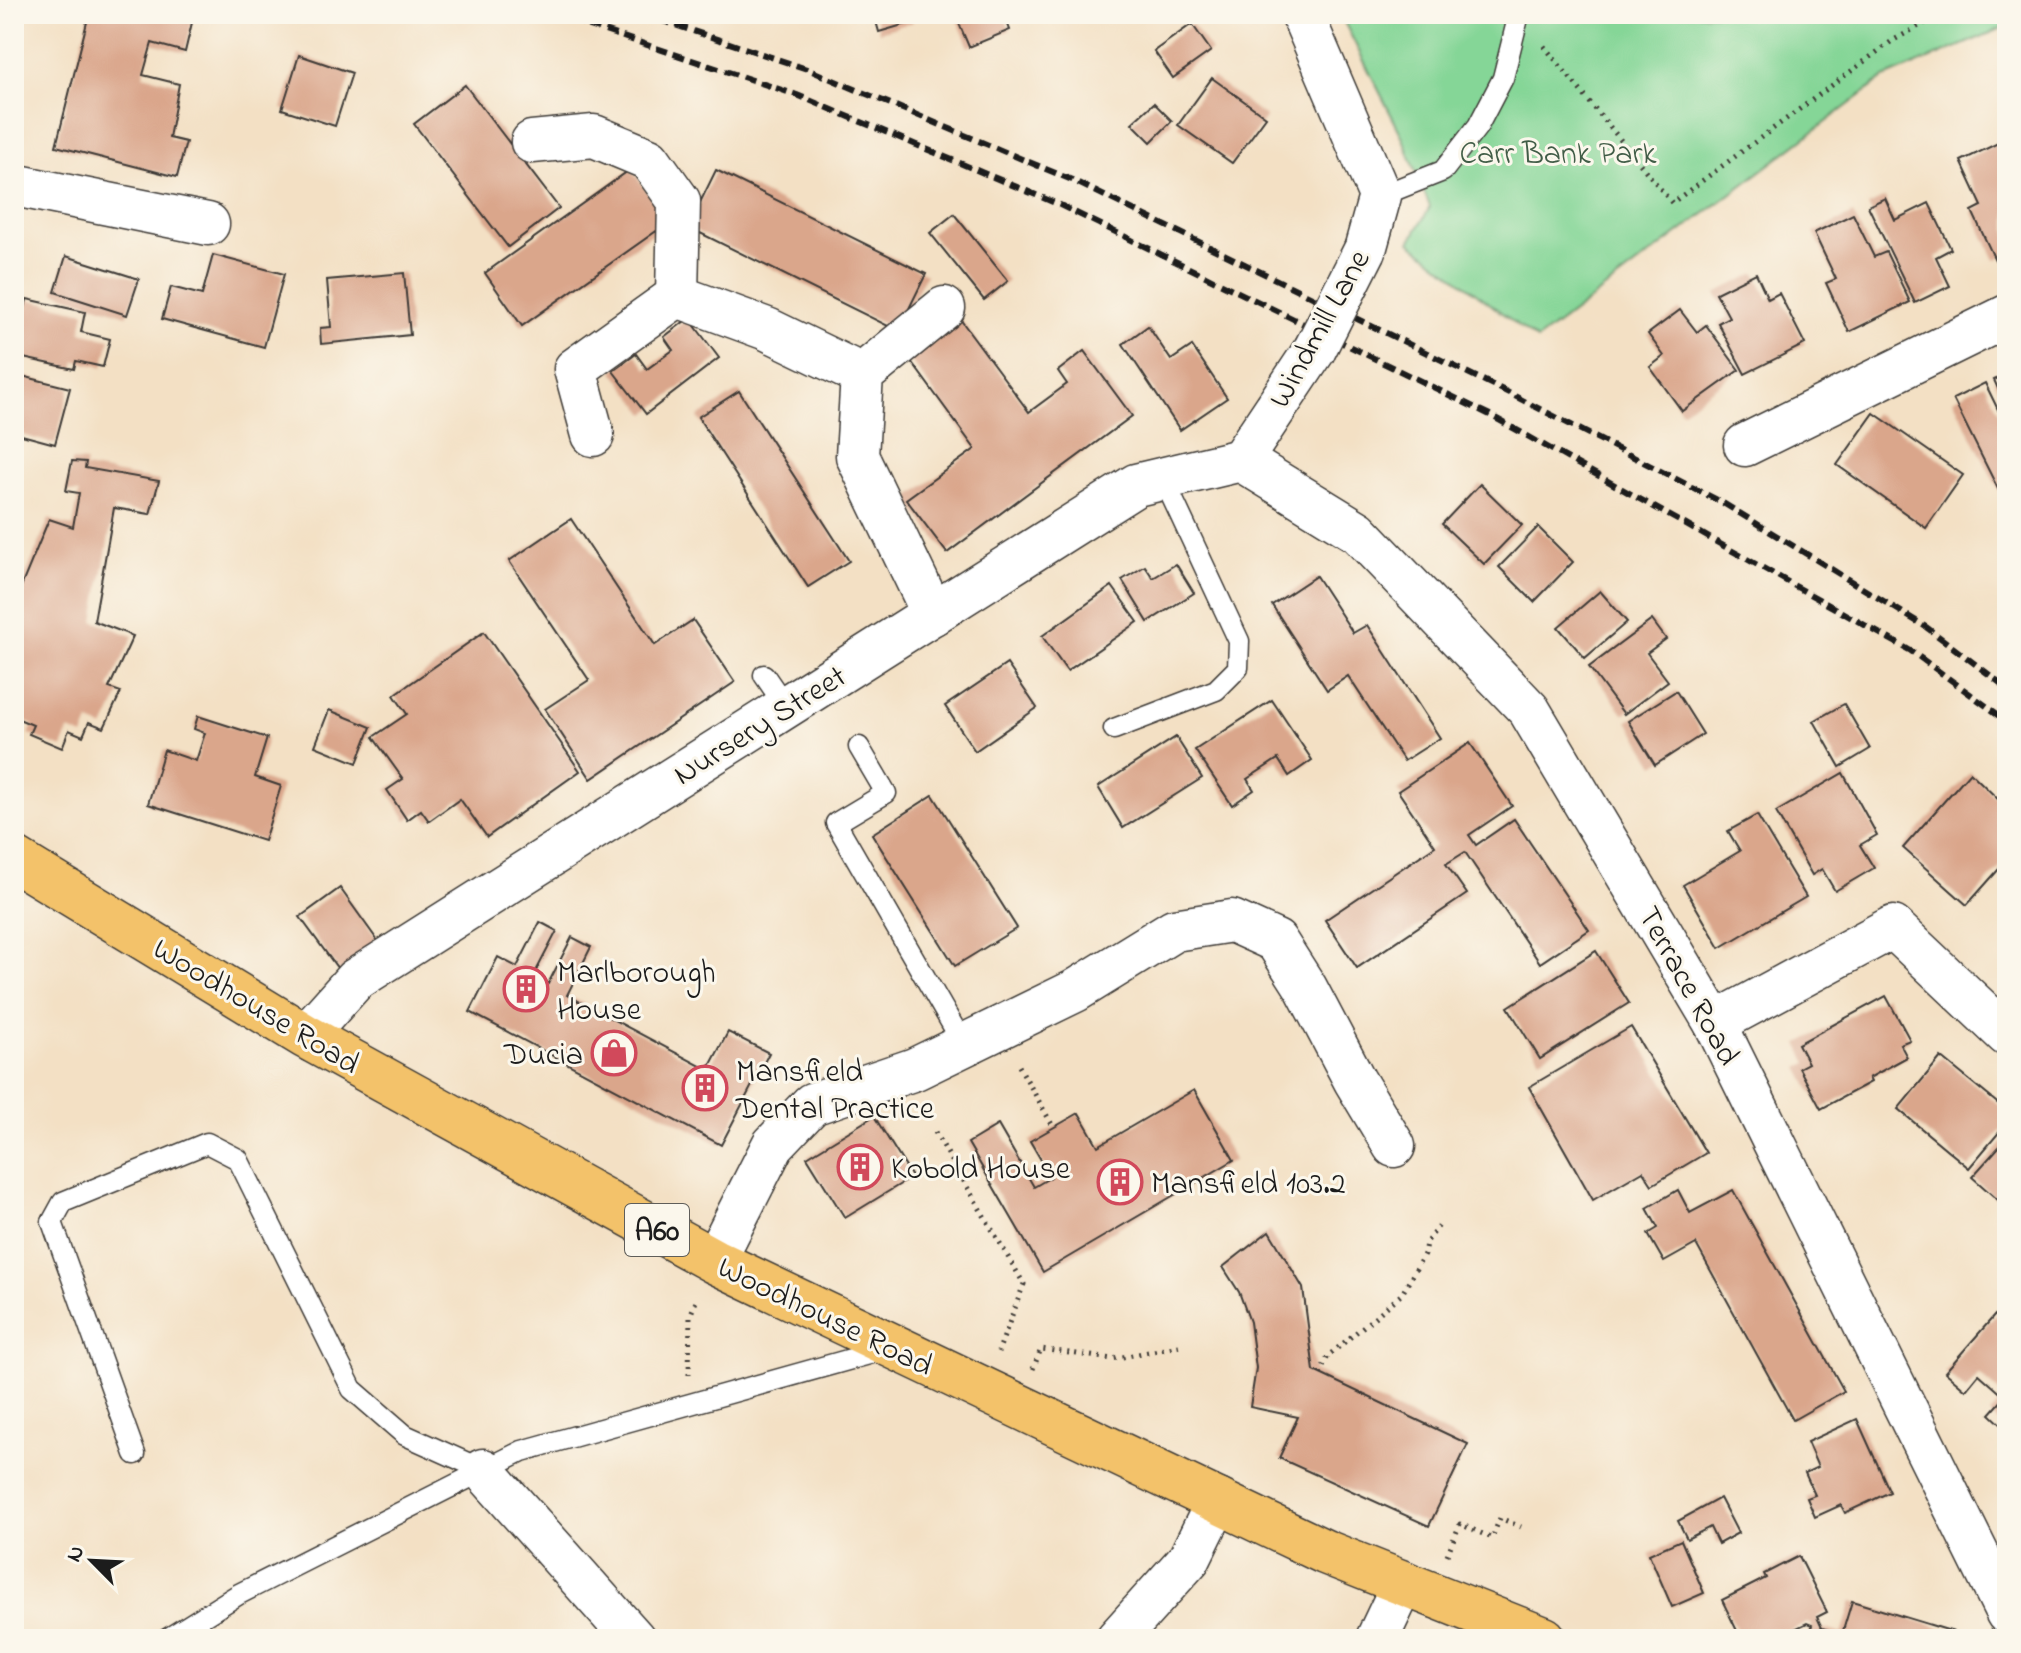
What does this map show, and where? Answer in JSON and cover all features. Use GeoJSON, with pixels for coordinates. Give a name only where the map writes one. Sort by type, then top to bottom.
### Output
{"type":"FeatureCollection","features":[{"type":"Feature","properties":{"kind":"highway","name":"Woodhouse Road"},"geometry":{"type":"LineString","coordinates":[[14,859],[305,1036],[714,1261],[891,1348],[1325,1552],[1544,1639]]}},
{"type":"Feature","properties":{"kind":"street"},"geometry":{"type":"LineString","coordinates":[[1302,14],[1380,196]]}},
{"type":"Feature","properties":{"kind":"street"},"geometry":{"type":"LineString","coordinates":[[532,142],[594,136],[649,159],[679,201],[677,296]]}},
{"type":"Feature","properties":{"kind":"street"},"geometry":{"type":"LineString","coordinates":[[14,185],[208,224]]}},
{"type":"Feature","properties":{"kind":"street","name":"Windmill Lane"},"geometry":{"type":"LineString","coordinates":[[1241,460],[1315,349],[1365,250],[1380,196]]}},
{"type":"Feature","properties":{"kind":"street"},"geometry":{"type":"LineString","coordinates":[[677,296],[767,329],[862,375]]}},
{"type":"Feature","properties":{"kind":"street"},"geometry":{"type":"LineString","coordinates":[[593,435],[575,369],[677,296]]}},
{"type":"Feature","properties":{"kind":"street"},"geometry":{"type":"LineString","coordinates":[[933,614],[857,456],[862,375],[944,308]]}},
{"type":"Feature","properties":{"kind":"street"},"geometry":{"type":"LineString","coordinates":[[1745,445],[2007,316]]}},
{"type":"Feature","properties":{"kind":"street","name":"Nursery Street"},"geometry":{"type":"LineString","coordinates":[[305,1036],[355,980],[775,691],[933,614],[1136,485],[1241,460]]}},
{"type":"Feature","properties":{"kind":"street","name":"Terrace Road"},"geometry":{"type":"LineString","coordinates":[[1241,460],[1358,532],[1529,710],[1715,1023],[2007,1613]]}},
{"type":"Feature","properties":{"kind":"street"},"geometry":{"type":"LineString","coordinates":[[714,1261],[773,1145],[812,1104],[915,1069],[1075,991],[1174,930],[1232,921],[1276,941],[1306,988],[1355,1081],[1394,1146]]}},
{"type":"Feature","properties":{"kind":"street"},"geometry":{"type":"LineString","coordinates":[[1715,1023],[1893,927],[2007,1035]]}},
{"type":"Feature","properties":{"kind":"street"},"geometry":{"type":"LineString","coordinates":[[483,1470],[634,1639]]}},
{"type":"Feature","properties":{"kind":"street"},"geometry":{"type":"LineString","coordinates":[[1117,1639],[1189,1559],[1218,1500]]}},
{"type":"Feature","properties":{"kind":"street"},"geometry":{"type":"LineString","coordinates":[[1377,1639],[1418,1588]]}},
{"type":"Feature","properties":{"kind":"lane"},"geometry":{"type":"LineString","coordinates":[[1380,196],[1443,171],[1478,126],[1503,78],[1519,14]]}},
{"type":"Feature","properties":{"kind":"lane"},"geometry":{"type":"LineString","coordinates":[[1114,729],[1216,690],[1238,668],[1239,641],[1163,478]]}},
{"type":"Feature","properties":{"kind":"lane"},"geometry":{"type":"LineString","coordinates":[[859,747],[886,793],[836,823],[981,1037]]}},
{"type":"Feature","properties":{"kind":"lane"},"geometry":{"type":"LineString","coordinates":[[135,1454],[52,1222],[63,1202],[207,1143],[238,1159],[352,1389],[405,1435],[483,1470]]}},
{"type":"Feature","properties":{"kind":"lane"},"geometry":{"type":"LineString","coordinates":[[167,1639],[239,1594],[522,1451],[891,1348]]}},
{"type":"Feature","properties":{"kind":"path"},"geometry":{"type":"LineString","coordinates":[[1543,34],[1543,46],[1672,203],[1892,41],[1941,14]]}},
{"type":"Feature","properties":{"kind":"path"},"geometry":{"type":"LineString","coordinates":[[981,1037],[1054,1128]]}},
{"type":"Feature","properties":{"kind":"path"},"geometry":{"type":"LineString","coordinates":[[935,1132],[1024,1284],[1000,1398]]}},
{"type":"Feature","properties":{"kind":"path"},"geometry":{"type":"LineString","coordinates":[[1320,1374],[1328,1356],[1402,1294],[1424,1254],[1426,1243],[1440,1224]]}},
{"type":"Feature","properties":{"kind":"path"},"geometry":{"type":"LineString","coordinates":[[689,1404],[690,1316],[714,1261]]}},
{"type":"Feature","properties":{"kind":"path"},"geometry":{"type":"LineString","coordinates":[[1000,1398],[1041,1349],[1112,1359],[1179,1346]]}},
{"type":"Feature","properties":{"kind":"path"},"geometry":{"type":"LineString","coordinates":[[1418,1588],[1460,1524],[1492,1538],[1500,1518],[1521,1527]]}},
{"type":"Feature","properties":{"kind":"green space","name":"Carr Bank Park"},"geometry":{"type":"Polygon","coordinates":[[[1340,14],[2007,14],[2007,26],[1884,78],[1537,340],[1410,242],[1430,207],[1401,134],[1340,14]]]}},
{"type":"Feature","properties":{"kind":"building"},"geometry":{"type":"Polygon","coordinates":[[[89,14],[194,14],[185,52],[152,43],[143,75],[179,84],[169,138],[186,142],[177,177],[56,146],[89,14]]]}},
{"type":"Feature","properties":{"kind":"building"},"geometry":{"type":"Polygon","coordinates":[[[874,14],[911,14],[913,22],[879,32],[874,14]]]}},
{"type":"Feature","properties":{"kind":"building"},"geometry":{"type":"Polygon","coordinates":[[[955,14],[1004,14],[1010,30],[969,47],[955,14]]]}},
{"type":"Feature","properties":{"kind":"building"},"geometry":{"type":"Polygon","coordinates":[[[1192,24],[1211,51],[1173,78],[1154,51],[1192,24]]]}},
{"type":"Feature","properties":{"kind":"building"},"geometry":{"type":"Polygon","coordinates":[[[299,55],[352,73],[335,126],[282,109],[299,55]]]}},
{"type":"Feature","properties":{"kind":"building"},"geometry":{"type":"Polygon","coordinates":[[[1212,78],[1266,117],[1232,163],[1178,125],[1212,78]]]}},
{"type":"Feature","properties":{"kind":"building"},"geometry":{"type":"Polygon","coordinates":[[[465,85],[559,208],[508,247],[414,124],[465,85]]]}},
{"type":"Feature","properties":{"kind":"building"},"geometry":{"type":"Polygon","coordinates":[[[1154,103],[1172,121],[1151,142],[1132,123],[1154,103]]]}},
{"type":"Feature","properties":{"kind":"building"},"geometry":{"type":"Polygon","coordinates":[[[2000,142],[2007,157],[2007,254],[1995,260],[1972,211],[1982,206],[1961,161],[2000,142]]]}},
{"type":"Feature","properties":{"kind":"building"},"geometry":{"type":"Polygon","coordinates":[[[631,169],[669,222],[522,326],[485,273],[631,169]]]}},
{"type":"Feature","properties":{"kind":"building"},"geometry":{"type":"Polygon","coordinates":[[[716,170],[926,274],[898,331],[688,227],[716,170]]]}},
{"type":"Feature","properties":{"kind":"building"},"geometry":{"type":"Polygon","coordinates":[[[1885,198],[1895,220],[1929,203],[1951,249],[1936,257],[1950,286],[1915,303],[1868,206],[1885,198]]]}},
{"type":"Feature","properties":{"kind":"building"},"geometry":{"type":"Polygon","coordinates":[[[954,214],[1008,281],[984,300],[930,233],[954,214]]]}},
{"type":"Feature","properties":{"kind":"building"},"geometry":{"type":"Polygon","coordinates":[[[1853,214],[1874,257],[1886,252],[1910,302],[1849,332],[1826,283],[1836,279],[1814,233],[1853,214]]]}},
{"type":"Feature","properties":{"kind":"building"},"geometry":{"type":"Polygon","coordinates":[[[213,255],[284,274],[264,347],[162,319],[171,287],[202,295],[213,255]]]}},
{"type":"Feature","properties":{"kind":"building"},"geometry":{"type":"Polygon","coordinates":[[[66,256],[139,279],[127,315],[55,292],[66,256]]]}},
{"type":"Feature","properties":{"kind":"building"},"geometry":{"type":"Polygon","coordinates":[[[404,273],[410,335],[321,344],[320,328],[331,327],[327,280],[404,273]]]}},
{"type":"Feature","properties":{"kind":"building"},"geometry":{"type":"Polygon","coordinates":[[[1756,273],[1768,299],[1779,293],[1805,344],[1745,374],[1718,323],[1729,317],[1716,293],[1756,273]]]}},
{"type":"Feature","properties":{"kind":"building"},"geometry":{"type":"Polygon","coordinates":[[[27,299],[85,312],[81,332],[110,339],[103,367],[76,361],[74,369],[14,356],[27,299]]]}},
{"type":"Feature","properties":{"kind":"building"},"geometry":{"type":"Polygon","coordinates":[[[1680,310],[1697,332],[1706,325],[1739,370],[1682,411],[1650,367],[1664,356],[1648,334],[1680,310]]]}},
{"type":"Feature","properties":{"kind":"building"},"geometry":{"type":"Polygon","coordinates":[[[689,318],[719,358],[646,414],[613,371],[636,354],[647,369],[673,350],[664,337],[689,318]]]}},
{"type":"Feature","properties":{"kind":"building"},"geometry":{"type":"Polygon","coordinates":[[[960,319],[1029,412],[1067,384],[1058,371],[1084,351],[1132,416],[947,553],[906,499],[975,449],[908,357],[960,319]]]}},
{"type":"Feature","properties":{"kind":"building"},"geometry":{"type":"Polygon","coordinates":[[[1148,326],[1171,360],[1192,346],[1227,398],[1180,430],[1123,344],[1148,326]]]}},
{"type":"Feature","properties":{"kind":"building"},"geometry":{"type":"Polygon","coordinates":[[[14,374],[70,388],[55,444],[14,433],[14,374]]]}},
{"type":"Feature","properties":{"kind":"building"},"geometry":{"type":"Polygon","coordinates":[[[2007,374],[2007,408],[1994,380],[2007,374]]]}},
{"type":"Feature","properties":{"kind":"building"},"geometry":{"type":"Polygon","coordinates":[[[1985,383],[2007,428],[2007,436],[2002,438],[2007,447],[2005,503],[1953,399],[1985,383]]]}},
{"type":"Feature","properties":{"kind":"building"},"geometry":{"type":"Polygon","coordinates":[[[739,391],[849,561],[808,587],[698,417],[739,391]]]}},
{"type":"Feature","properties":{"kind":"building"},"geometry":{"type":"Polygon","coordinates":[[[1874,413],[1963,475],[1926,528],[1837,465],[1874,413]]]}},
{"type":"Feature","properties":{"kind":"building"},"geometry":{"type":"Polygon","coordinates":[[[72,461],[86,462],[85,468],[159,481],[150,514],[114,508],[94,621],[133,636],[109,688],[121,692],[104,728],[89,722],[83,736],[69,730],[62,748],[29,734],[33,725],[14,717],[14,592],[18,594],[49,519],[73,527],[79,493],[66,491],[72,461]]]}},
{"type":"Feature","properties":{"kind":"building"},"geometry":{"type":"Polygon","coordinates":[[[1480,484],[1522,525],[1484,564],[1442,524],[1480,484]]]}},
{"type":"Feature","properties":{"kind":"building"},"geometry":{"type":"Polygon","coordinates":[[[571,519],[655,645],[693,620],[735,682],[591,779],[545,709],[589,680],[509,561],[571,519]]]}},
{"type":"Feature","properties":{"kind":"building"},"geometry":{"type":"Polygon","coordinates":[[[1538,527],[1573,562],[1534,602],[1499,567],[1538,527]]]}},
{"type":"Feature","properties":{"kind":"building"},"geometry":{"type":"Polygon","coordinates":[[[1176,564],[1194,593],[1148,622],[1122,580],[1145,566],[1153,578],[1176,564]]]}},
{"type":"Feature","properties":{"kind":"building"},"geometry":{"type":"Polygon","coordinates":[[[1316,576],[1353,633],[1367,625],[1440,738],[1404,761],[1348,676],[1327,690],[1272,605],[1316,576]]]}},
{"type":"Feature","properties":{"kind":"building"},"geometry":{"type":"Polygon","coordinates":[[[1112,586],[1138,622],[1067,671],[1042,636],[1112,586]]]}},
{"type":"Feature","properties":{"kind":"building"},"geometry":{"type":"Polygon","coordinates":[[[1600,591],[1627,622],[1585,658],[1558,627],[1600,591]]]}},
{"type":"Feature","properties":{"kind":"building"},"geometry":{"type":"Polygon","coordinates":[[[1652,620],[1666,639],[1647,653],[1668,681],[1624,714],[1589,667],[1652,620]]]}},
{"type":"Feature","properties":{"kind":"building"},"geometry":{"type":"Polygon","coordinates":[[[484,632],[580,771],[487,837],[460,799],[429,821],[421,810],[407,820],[387,790],[403,779],[373,737],[407,714],[394,695],[484,632]]]}},
{"type":"Feature","properties":{"kind":"building"},"geometry":{"type":"Polygon","coordinates":[[[1007,664],[1037,708],[975,751],[945,706],[1007,664]]]}},
{"type":"Feature","properties":{"kind":"building"},"geometry":{"type":"Polygon","coordinates":[[[1676,691],[1703,734],[1655,765],[1628,721],[1676,691]]]}},
{"type":"Feature","properties":{"kind":"building"},"geometry":{"type":"Polygon","coordinates":[[[1272,700],[1312,760],[1289,776],[1278,759],[1247,779],[1254,790],[1232,805],[1195,750],[1272,700]]]}},
{"type":"Feature","properties":{"kind":"building"},"geometry":{"type":"Polygon","coordinates":[[[1844,704],[1870,749],[1840,767],[1814,721],[1844,704]]]}},
{"type":"Feature","properties":{"kind":"building"},"geometry":{"type":"Polygon","coordinates":[[[329,710],[371,727],[357,763],[315,746],[329,710]]]}},
{"type":"Feature","properties":{"kind":"building"},"geometry":{"type":"Polygon","coordinates":[[[198,716],[267,738],[255,777],[281,786],[264,841],[148,804],[164,750],[196,761],[205,733],[194,729],[198,716]]]}},
{"type":"Feature","properties":{"kind":"building"},"geometry":{"type":"Polygon","coordinates":[[[1176,737],[1202,778],[1123,828],[1098,787],[1176,737]]]}},
{"type":"Feature","properties":{"kind":"building"},"geometry":{"type":"Polygon","coordinates":[[[1470,743],[1512,806],[1469,835],[1476,845],[1514,819],[1589,930],[1540,963],[1465,852],[1446,864],[1467,894],[1357,968],[1325,920],[1435,846],[1398,791],[1470,743]]]}},
{"type":"Feature","properties":{"kind":"building"},"geometry":{"type":"Polygon","coordinates":[[[1970,772],[2007,808],[2007,860],[1967,905],[1903,848],[1970,772]]]}},
{"type":"Feature","properties":{"kind":"building"},"geometry":{"type":"Polygon","coordinates":[[[1843,773],[1877,835],[1860,845],[1874,868],[1835,891],[1822,869],[1812,875],[1776,812],[1843,773]]]}},
{"type":"Feature","properties":{"kind":"building"},"geometry":{"type":"Polygon","coordinates":[[[933,795],[1017,928],[955,966],[872,834],[933,795]]]}},
{"type":"Feature","properties":{"kind":"building"},"geometry":{"type":"Polygon","coordinates":[[[1757,815],[1806,897],[1720,948],[1683,885],[1740,851],[1728,831],[1757,815]]]}},
{"type":"Feature","properties":{"kind":"building"},"geometry":{"type":"Polygon","coordinates":[[[340,888],[380,944],[341,973],[300,917],[340,888]]]}},
{"type":"Feature","properties":{"kind":"building"},"geometry":{"type":"Polygon","coordinates":[[[540,922],[557,931],[533,977],[548,984],[572,937],[591,947],[567,995],[708,1070],[728,1032],[769,1053],[721,1145],[470,1012],[498,957],[517,967],[540,922]]]}},
{"type":"Feature","properties":{"kind":"building"},"geometry":{"type":"Polygon","coordinates":[[[1596,951],[1629,1003],[1540,1059],[1508,1007],[1596,951]]]}},
{"type":"Feature","properties":{"kind":"building"},"geometry":{"type":"Polygon","coordinates":[[[1886,996],[1910,1040],[1900,1044],[1907,1057],[1869,1078],[1871,1082],[1821,1109],[1799,1068],[1808,1063],[1798,1044],[1886,996]]]}},
{"type":"Feature","properties":{"kind":"building"},"geometry":{"type":"Polygon","coordinates":[[[1631,1027],[1706,1153],[1652,1185],[1643,1171],[1593,1200],[1529,1087],[1631,1027]]]}},
{"type":"Feature","properties":{"kind":"building"},"geometry":{"type":"Polygon","coordinates":[[[1941,1057],[2007,1111],[2007,1123],[1969,1168],[1898,1109],[1941,1057]]]}},
{"type":"Feature","properties":{"kind":"building","name":"Mansfield 103.2"},"geometry":{"type":"Polygon","coordinates":[[[1194,1090],[1234,1160],[1043,1272],[968,1143],[998,1125],[1034,1187],[1051,1177],[1030,1141],[1079,1113],[1098,1146],[1194,1090]]]}},
{"type":"Feature","properties":{"kind":"building","name":"Kobold House"},"geometry":{"type":"Polygon","coordinates":[[[874,1116],[912,1177],[845,1218],[807,1157],[874,1116]]]}},
{"type":"Feature","properties":{"kind":"building"},"geometry":{"type":"Polygon","coordinates":[[[2007,1138],[2007,1208],[1972,1177],[2007,1138]]]}},
{"type":"Feature","properties":{"kind":"building"},"geometry":{"type":"Polygon","coordinates":[[[1678,1190],[1690,1213],[1733,1190],[1844,1391],[1793,1420],[1696,1244],[1664,1262],[1648,1234],[1658,1228],[1647,1208],[1678,1190]]]}},
{"type":"Feature","properties":{"kind":"building"},"geometry":{"type":"Polygon","coordinates":[[[1269,1231],[1303,1288],[1314,1371],[1468,1444],[1429,1526],[1279,1458],[1298,1417],[1250,1407],[1256,1368],[1250,1322],[1239,1292],[1223,1267],[1269,1231]]]}},
{"type":"Feature","properties":{"kind":"building"},"geometry":{"type":"Polygon","coordinates":[[[1995,1315],[2007,1325],[2007,1342],[2003,1346],[2007,1349],[2007,1430],[1990,1414],[2005,1397],[1979,1374],[1966,1390],[1945,1372],[1995,1315]]]}},
{"type":"Feature","properties":{"kind":"building"},"geometry":{"type":"Polygon","coordinates":[[[1857,1419],[1890,1492],[1845,1513],[1841,1505],[1815,1517],[1807,1498],[1815,1495],[1805,1473],[1818,1467],[1807,1442],[1857,1419]]]}},
{"type":"Feature","properties":{"kind":"building"},"geometry":{"type":"Polygon","coordinates":[[[1720,1498],[1738,1533],[1718,1544],[1710,1527],[1687,1539],[1678,1521],[1720,1498]]]}},
{"type":"Feature","properties":{"kind":"building"},"geometry":{"type":"Polygon","coordinates":[[[1681,1540],[1704,1593],[1672,1607],[1649,1554],[1681,1540]]]}},
{"type":"Feature","properties":{"kind":"building"},"geometry":{"type":"Polygon","coordinates":[[[1799,1556],[1827,1612],[1817,1617],[1822,1628],[1842,1634],[1852,1601],[1977,1639],[1808,1639],[1812,1625],[1807,1623],[1774,1639],[1741,1639],[1722,1600],[1766,1578],[1764,1574],[1799,1556]]]}},
{"type":"Feature","properties":{"kind":"railway"},"geometry":{"type":"LineString","coordinates":[[554,14],[797,95],[1060,205],[1490,415],[1911,651],[2007,721]]}},
{"type":"Feature","properties":{"kind":"railway"},"geometry":{"type":"LineString","coordinates":[[642,14],[807,69],[1072,180],[1503,390],[1723,503],[1926,627],[2007,688]]}},
{"type":"Feature","properties":{"kind":"place","name":"Marlborough House"},"geometry":{"type":"Point","coordinates":[526,989]}},
{"type":"Feature","properties":{"kind":"place","name":"Ducia"},"geometry":{"type":"Point","coordinates":[614,1053]}},
{"type":"Feature","properties":{"kind":"place","name":"Mansfield Dental Practice"},"geometry":{"type":"Point","coordinates":[705,1088]}},
{"type":"Feature","properties":{"kind":"place","name":"Kobold House"},"geometry":{"type":"Point","coordinates":[860,1167]}},
{"type":"Feature","properties":{"kind":"place","name":"Mansfield 103.2"},"geometry":{"type":"Point","coordinates":[1120,1182]}}]}
